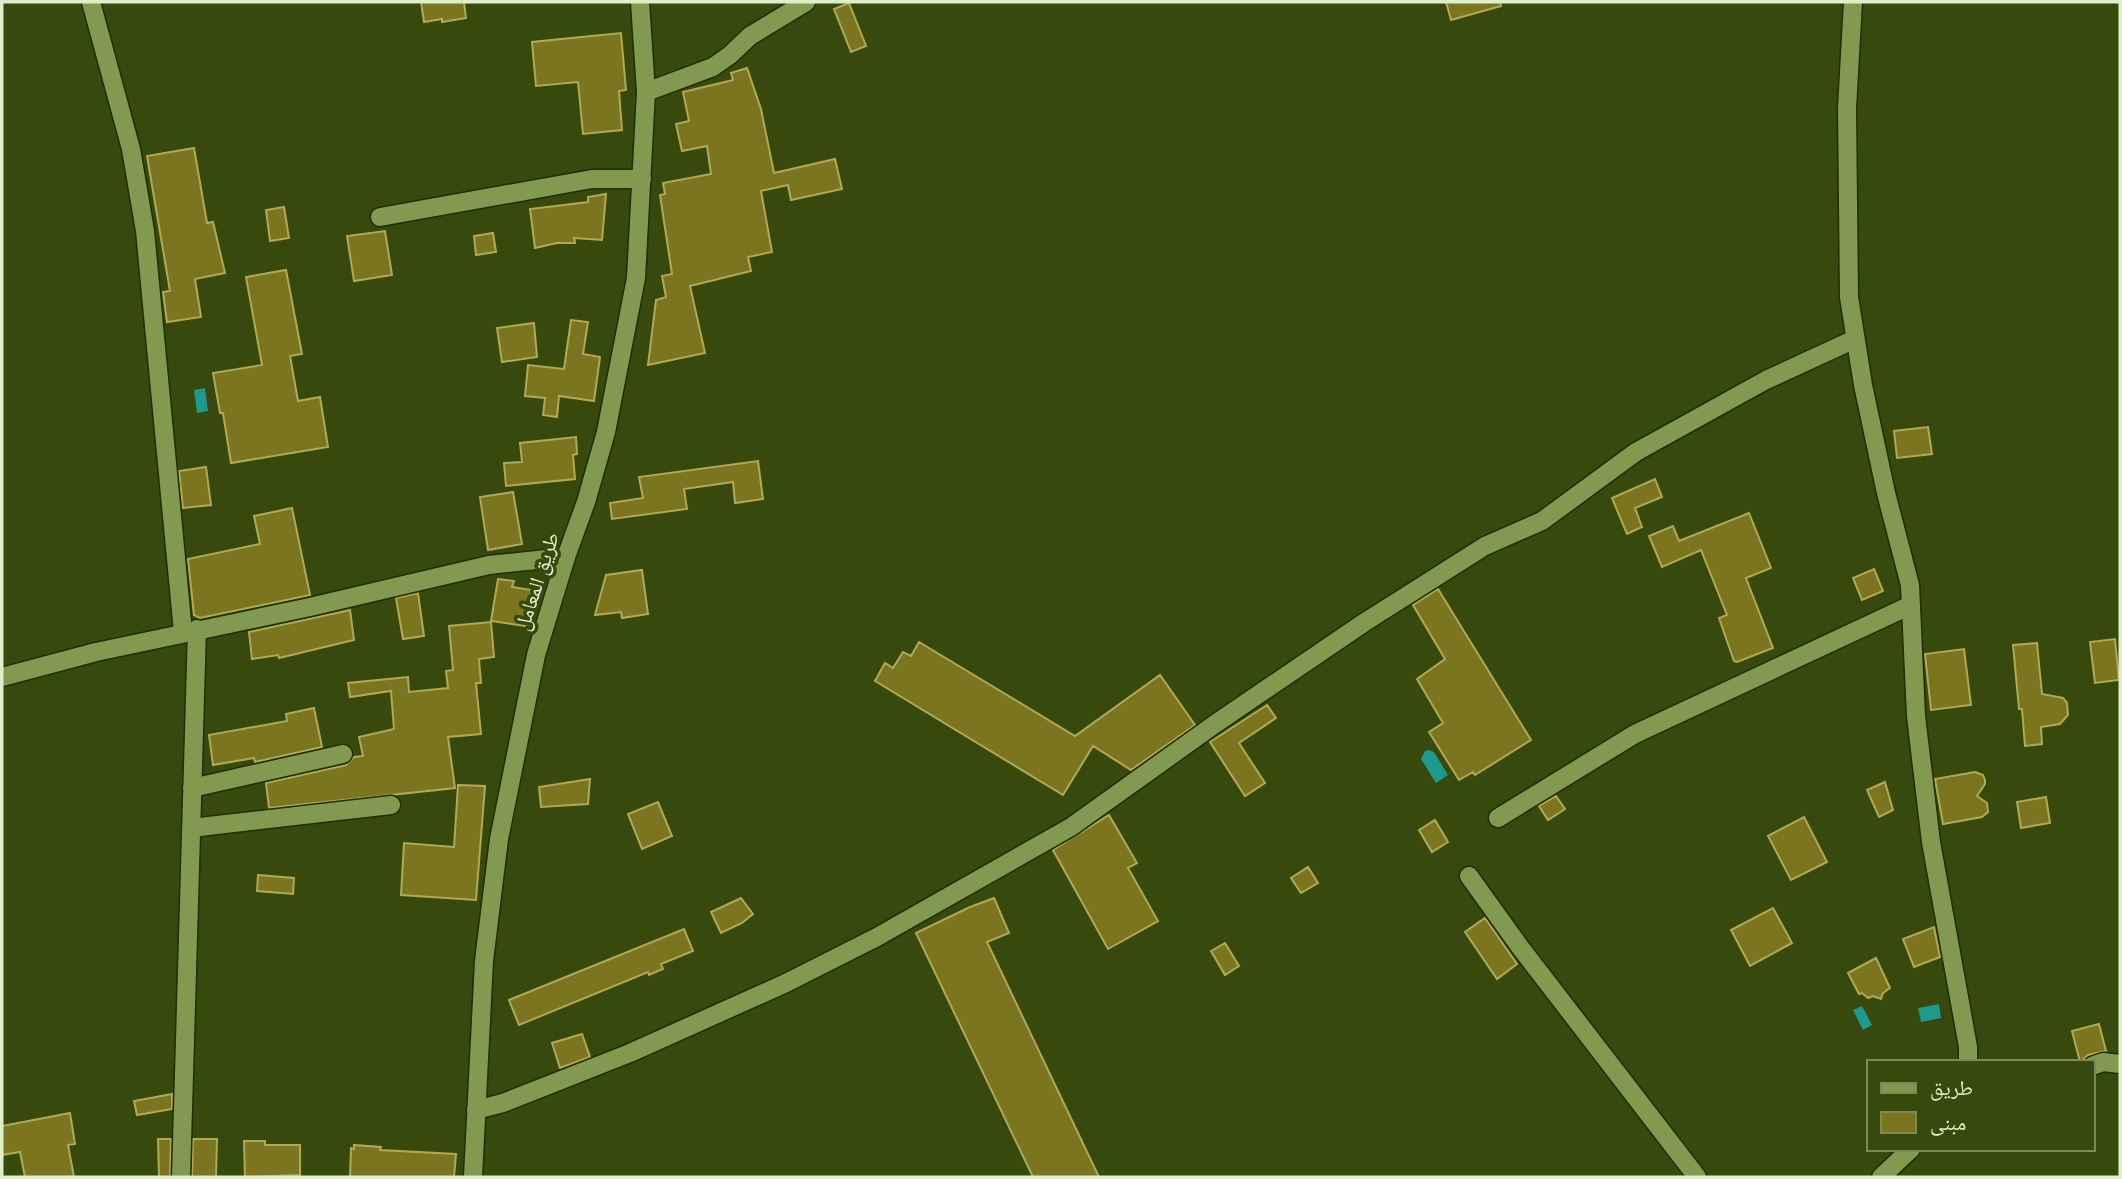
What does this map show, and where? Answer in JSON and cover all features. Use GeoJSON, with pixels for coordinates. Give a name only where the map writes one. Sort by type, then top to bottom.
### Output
{"type":"FeatureCollection","features":[{"type":"Feature","properties":{"kind":"street"},"geometry":{"type":"LineString","coordinates":[[91,2],[131,149],[145,231],[190,631],[192,788],[181,1177]]}},
{"type":"Feature","properties":{"kind":"street","name":"طريق المعامل"},"geometry":{"type":"LineString","coordinates":[[473,1177],[484,961],[499,839],[536,655],[606,432],[636,278],[646,92],[640,2]]}},
{"type":"Feature","properties":{"kind":"street"},"geometry":{"type":"LineString","coordinates":[[646,92],[713,67],[750,36],[806,2]]}},
{"type":"Feature","properties":{"kind":"street"},"geometry":{"type":"LineString","coordinates":[[1853,2],[1848,135],[1849,297],[1886,493],[1910,585],[1916,716],[1931,842],[1968,1047],[1968,1060]]}},
{"type":"Feature","properties":{"kind":"street"},"geometry":{"type":"LineString","coordinates":[[380,217],[592,179],[642,179]]}},
{"type":"Feature","properties":{"kind":"street"},"geometry":{"type":"LineString","coordinates":[[476,1110],[503,1104],[630,1053],[786,983],[877,937],[1071,827],[1215,724],[1365,622],[1486,546],[1542,521],[1636,452],[1766,380],[1855,340]]}},
{"type":"Feature","properties":{"kind":"street"},"geometry":{"type":"LineString","coordinates":[[2,677],[190,631],[310,607],[489,565],[566,557]]}},
{"type":"Feature","properties":{"kind":"street"},"geometry":{"type":"LineString","coordinates":[[1498,818],[1634,734],[1911,605]]}},
{"type":"Feature","properties":{"kind":"street"},"geometry":{"type":"LineString","coordinates":[[192,788],[343,754]]}},
{"type":"Feature","properties":{"kind":"street"},"geometry":{"type":"LineString","coordinates":[[191,828],[391,805]]}},
{"type":"Feature","properties":{"kind":"street"},"geometry":{"type":"LineString","coordinates":[[1469,876],[1520,947],[1698,1177]]}},
{"type":"Feature","properties":{"kind":"street"},"geometry":{"type":"LineString","coordinates":[[2094,1065],[2103,1062],[2120,1063]]}},
{"type":"Feature","properties":{"kind":"street"},"geometry":{"type":"LineString","coordinates":[[1881,1177],[1909,1151]]}},
{"type":"Feature","properties":{"kind":"water"},"geometry":{"type":"Polygon","coordinates":[[[205,388],[208,411],[197,413],[194,390],[205,388]]]}},
{"type":"Feature","properties":{"kind":"water"},"geometry":{"type":"Polygon","coordinates":[[[1425,751],[1434,752],[1448,775],[1436,783],[1421,759],[1425,751]]]}},
{"type":"Feature","properties":{"kind":"water"},"geometry":{"type":"Polygon","coordinates":[[[1939,1004],[1941,1018],[1921,1022],[1918,1008],[1939,1004]]]}},
{"type":"Feature","properties":{"kind":"water"},"geometry":{"type":"Polygon","coordinates":[[[1862,1006],[1872,1025],[1863,1030],[1853,1010],[1862,1006]]]}},
{"type":"Feature","properties":{"kind":"building"},"geometry":{"type":"Polygon","coordinates":[[[421,2],[464,2],[466,18],[424,22],[421,2]]]}},
{"type":"Feature","properties":{"kind":"building"},"geometry":{"type":"Polygon","coordinates":[[[1446,2],[1500,2],[1501,6],[1451,20],[1446,2]]]}},
{"type":"Feature","properties":{"kind":"building"},"geometry":{"type":"Polygon","coordinates":[[[849,3],[866,46],[851,52],[834,9],[849,3]]]}},
{"type":"Feature","properties":{"kind":"building"},"geometry":{"type":"Polygon","coordinates":[[[621,33],[626,90],[619,91],[622,130],[583,134],[578,82],[536,86],[532,42],[621,33]]]}},
{"type":"Feature","properties":{"kind":"building"},"geometry":{"type":"Polygon","coordinates":[[[747,68],[761,109],[774,173],[835,159],[842,189],[791,200],[788,185],[761,191],[772,252],[748,257],[751,271],[690,286],[705,353],[648,365],[656,300],[666,297],[662,276],[672,274],[660,195],[665,194],[663,183],[711,174],[707,146],[682,151],[676,124],[689,121],[683,92],[733,80],[731,73],[747,68]]]}},
{"type":"Feature","properties":{"kind":"building"},"geometry":{"type":"Polygon","coordinates":[[[194,148],[207,223],[213,222],[225,273],[195,279],[201,317],[167,322],[163,292],[170,291],[147,156],[194,148]]]}},
{"type":"Feature","properties":{"kind":"building"},"geometry":{"type":"Polygon","coordinates":[[[606,194],[602,240],[574,238],[575,243],[557,243],[535,248],[530,209],[588,202],[588,197],[606,194]]]}},
{"type":"Feature","properties":{"kind":"building"},"geometry":{"type":"Polygon","coordinates":[[[284,207],[289,238],[270,241],[266,210],[284,207]]]}},
{"type":"Feature","properties":{"kind":"building"},"geometry":{"type":"Polygon","coordinates":[[[385,231],[392,275],[354,281],[347,236],[385,231]]]}},
{"type":"Feature","properties":{"kind":"building"},"geometry":{"type":"Polygon","coordinates":[[[493,233],[496,252],[476,255],[474,236],[493,233]]]}},
{"type":"Feature","properties":{"kind":"building"},"geometry":{"type":"Polygon","coordinates":[[[286,270],[302,354],[290,356],[298,401],[320,397],[328,447],[231,463],[213,373],[262,365],[246,277],[286,270]]]}},
{"type":"Feature","properties":{"kind":"building"},"geometry":{"type":"Polygon","coordinates":[[[571,320],[588,322],[583,354],[600,357],[594,401],[559,396],[557,417],[543,415],[545,398],[525,396],[528,365],[564,369],[571,320]]]}},
{"type":"Feature","properties":{"kind":"building"},"geometry":{"type":"Polygon","coordinates":[[[534,323],[537,357],[502,362],[497,328],[534,323]]]}},
{"type":"Feature","properties":{"kind":"building"},"geometry":{"type":"Polygon","coordinates":[[[1928,427],[1932,454],[1897,458],[1894,431],[1928,427]]]}},
{"type":"Feature","properties":{"kind":"building"},"geometry":{"type":"Polygon","coordinates":[[[576,437],[577,454],[573,455],[575,479],[506,486],[504,463],[522,462],[520,443],[576,437]]]}},
{"type":"Feature","properties":{"kind":"building"},"geometry":{"type":"Polygon","coordinates":[[[758,461],[763,499],[735,503],[733,482],[684,489],[687,509],[612,519],[610,503],[643,498],[639,477],[758,461]]]}},
{"type":"Feature","properties":{"kind":"building"},"geometry":{"type":"Polygon","coordinates":[[[206,467],[211,505],[183,508],[179,471],[206,467]]]}},
{"type":"Feature","properties":{"kind":"building"},"geometry":{"type":"Polygon","coordinates":[[[1655,479],[1662,497],[1635,508],[1642,527],[1627,534],[1612,498],[1655,479]]]}},
{"type":"Feature","properties":{"kind":"building"},"geometry":{"type":"Polygon","coordinates":[[[513,492],[522,544],[488,550],[480,497],[513,492]]]}},
{"type":"Feature","properties":{"kind":"building"},"geometry":{"type":"Polygon","coordinates":[[[292,508],[310,595],[200,618],[194,615],[188,559],[260,544],[254,516],[292,508]]]}},
{"type":"Feature","properties":{"kind":"building"},"geometry":{"type":"Polygon","coordinates":[[[1749,513],[1771,568],[1746,578],[1773,648],[1737,662],[1734,661],[1719,618],[1727,615],[1701,550],[1662,567],[1649,536],[1673,526],[1679,541],[1749,513]]]}},
{"type":"Feature","properties":{"kind":"building"},"geometry":{"type":"Polygon","coordinates":[[[1874,569],[1883,591],[1862,600],[1853,578],[1874,569]]]}},
{"type":"Feature","properties":{"kind":"building"},"geometry":{"type":"Polygon","coordinates":[[[642,570],[648,614],[622,618],[621,612],[595,615],[606,575],[642,570]]]}},
{"type":"Feature","properties":{"kind":"building"},"geometry":{"type":"Polygon","coordinates":[[[498,579],[514,581],[512,587],[538,591],[533,627],[491,621],[498,579]]]}},
{"type":"Feature","properties":{"kind":"building"},"geometry":{"type":"Polygon","coordinates":[[[1438,589],[1531,740],[1475,775],[1473,772],[1459,780],[1429,732],[1443,723],[1417,679],[1445,659],[1413,605],[1438,589]]]}},
{"type":"Feature","properties":{"kind":"building"},"geometry":{"type":"Polygon","coordinates":[[[418,593],[424,636],[403,639],[396,598],[418,593]]]}},
{"type":"Feature","properties":{"kind":"building"},"geometry":{"type":"Polygon","coordinates":[[[350,610],[354,640],[279,658],[278,655],[252,659],[249,632],[350,610]]]}},
{"type":"Feature","properties":{"kind":"building"},"geometry":{"type":"Polygon","coordinates":[[[491,622],[494,657],[479,659],[481,683],[476,683],[481,734],[448,737],[455,788],[269,808],[266,783],[346,765],[354,757],[363,756],[359,737],[394,729],[391,691],[350,697],[348,683],[408,677],[409,692],[448,688],[446,671],[453,670],[449,626],[491,622]]]}},
{"type":"Feature","properties":{"kind":"building"},"geometry":{"type":"Polygon","coordinates":[[[2115,639],[2119,680],[2095,683],[2090,642],[2115,639]]]}},
{"type":"Feature","properties":{"kind":"building"},"geometry":{"type":"Polygon","coordinates":[[[919,642],[1075,736],[1160,675],[1195,725],[1131,770],[1093,746],[1063,795],[875,681],[885,663],[893,668],[903,652],[911,656],[919,642]]]}},
{"type":"Feature","properties":{"kind":"building"},"geometry":{"type":"Polygon","coordinates":[[[2037,643],[2042,694],[2063,698],[2067,703],[2068,715],[2060,724],[2041,727],[2042,744],[2025,746],[2013,645],[2037,643]]]}},
{"type":"Feature","properties":{"kind":"building"},"geometry":{"type":"Polygon","coordinates":[[[1964,649],[1971,705],[1931,710],[1925,654],[1964,649]]]}},
{"type":"Feature","properties":{"kind":"building"},"geometry":{"type":"Polygon","coordinates":[[[1267,705],[1276,718],[1239,743],[1265,783],[1245,796],[1210,742],[1267,705]]]}},
{"type":"Feature","properties":{"kind":"building"},"geometry":{"type":"Polygon","coordinates":[[[314,708],[322,747],[255,762],[254,758],[213,765],[209,735],[287,721],[286,714],[314,708]]]}},
{"type":"Feature","properties":{"kind":"building"},"geometry":{"type":"Polygon","coordinates":[[[1975,772],[1983,775],[1985,780],[1977,796],[1987,803],[1988,812],[1982,817],[1943,824],[1935,779],[1975,772]]]}},
{"type":"Feature","properties":{"kind":"building"},"geometry":{"type":"Polygon","coordinates":[[[590,779],[588,804],[541,807],[539,787],[590,779]]]}},
{"type":"Feature","properties":{"kind":"building"},"geometry":{"type":"Polygon","coordinates":[[[1885,782],[1893,810],[1879,817],[1867,790],[1885,782]]]}},
{"type":"Feature","properties":{"kind":"building"},"geometry":{"type":"Polygon","coordinates":[[[458,785],[485,786],[476,900],[401,895],[404,843],[454,847],[458,785]]]}},
{"type":"Feature","properties":{"kind":"building"},"geometry":{"type":"Polygon","coordinates":[[[1556,796],[1565,809],[1548,820],[1539,806],[1556,796]]]}},
{"type":"Feature","properties":{"kind":"building"},"geometry":{"type":"Polygon","coordinates":[[[2046,797],[2050,823],[2021,828],[2017,802],[2046,797]]]}},
{"type":"Feature","properties":{"kind":"building"},"geometry":{"type":"Polygon","coordinates":[[[658,802],[672,836],[642,849],[628,814],[658,802]]]}},
{"type":"Feature","properties":{"kind":"building"},"geometry":{"type":"Polygon","coordinates":[[[1109,815],[1137,863],[1128,868],[1158,921],[1108,949],[1053,850],[1109,815]]]}},
{"type":"Feature","properties":{"kind":"building"},"geometry":{"type":"Polygon","coordinates":[[[1804,817],[1827,862],[1791,880],[1768,836],[1804,817]]]}},
{"type":"Feature","properties":{"kind":"building"},"geometry":{"type":"Polygon","coordinates":[[[1435,820],[1448,842],[1432,852],[1419,830],[1435,820]]]}},
{"type":"Feature","properties":{"kind":"building"},"geometry":{"type":"Polygon","coordinates":[[[1308,867],[1318,883],[1301,893],[1291,878],[1308,867]]]}},
{"type":"Feature","properties":{"kind":"building"},"geometry":{"type":"Polygon","coordinates":[[[258,875],[294,878],[293,894],[257,891],[258,875]]]}},
{"type":"Feature","properties":{"kind":"building"},"geometry":{"type":"Polygon","coordinates":[[[741,898],[753,914],[742,923],[721,933],[711,912],[741,898]]]}},
{"type":"Feature","properties":{"kind":"building"},"geometry":{"type":"Polygon","coordinates":[[[994,898],[1009,933],[987,942],[1099,1177],[1033,1177],[916,933],[994,898]]]}},
{"type":"Feature","properties":{"kind":"building"},"geometry":{"type":"Polygon","coordinates":[[[1773,908],[1792,943],[1750,966],[1731,930],[1773,908]]]}},
{"type":"Feature","properties":{"kind":"building"},"geometry":{"type":"Polygon","coordinates":[[[1485,918],[1517,964],[1497,979],[1465,932],[1485,918]]]}},
{"type":"Feature","properties":{"kind":"building"},"geometry":{"type":"Polygon","coordinates":[[[1934,927],[1940,957],[1914,967],[1903,939],[1934,927]]]}},
{"type":"Feature","properties":{"kind":"building"},"geometry":{"type":"Polygon","coordinates":[[[684,929],[693,951],[661,964],[663,969],[649,975],[648,972],[519,1025],[509,1000],[684,929]]]}},
{"type":"Feature","properties":{"kind":"building"},"geometry":{"type":"Polygon","coordinates":[[[1225,943],[1239,966],[1225,975],[1211,951],[1225,943]]]}},
{"type":"Feature","properties":{"kind":"building"},"geometry":{"type":"Polygon","coordinates":[[[1876,958],[1890,988],[1883,993],[1881,999],[1859,994],[1848,973],[1876,958]]]}},
{"type":"Feature","properties":{"kind":"building"},"geometry":{"type":"Polygon","coordinates":[[[2099,1024],[2106,1051],[2079,1060],[2072,1031],[2099,1024]]]}},
{"type":"Feature","properties":{"kind":"building"},"geometry":{"type":"Polygon","coordinates":[[[582,1034],[590,1057],[560,1068],[552,1043],[582,1034]]]}},
{"type":"Feature","properties":{"kind":"building"},"geometry":{"type":"Polygon","coordinates":[[[172,1094],[172,1109],[137,1115],[134,1101],[172,1094]]]}},
{"type":"Feature","properties":{"kind":"building"},"geometry":{"type":"Polygon","coordinates":[[[70,1113],[75,1144],[68,1145],[74,1177],[25,1177],[20,1152],[2,1155],[2,1126],[70,1113]]]}},
{"type":"Feature","properties":{"kind":"building"},"geometry":{"type":"Polygon","coordinates":[[[158,1139],[171,1139],[170,1177],[159,1177],[158,1139]]]}},
{"type":"Feature","properties":{"kind":"building"},"geometry":{"type":"Polygon","coordinates":[[[193,1139],[217,1139],[216,1177],[192,1177],[193,1139]]]}},
{"type":"Feature","properties":{"kind":"building"},"geometry":{"type":"Polygon","coordinates":[[[244,1141],[265,1141],[265,1145],[300,1145],[300,1175],[245,1177],[244,1141]]]}},
{"type":"Feature","properties":{"kind":"building"},"geometry":{"type":"Polygon","coordinates":[[[354,1145],[381,1147],[380,1150],[456,1154],[454,1177],[350,1177],[351,1148],[354,1149],[354,1145]]]}}]}
